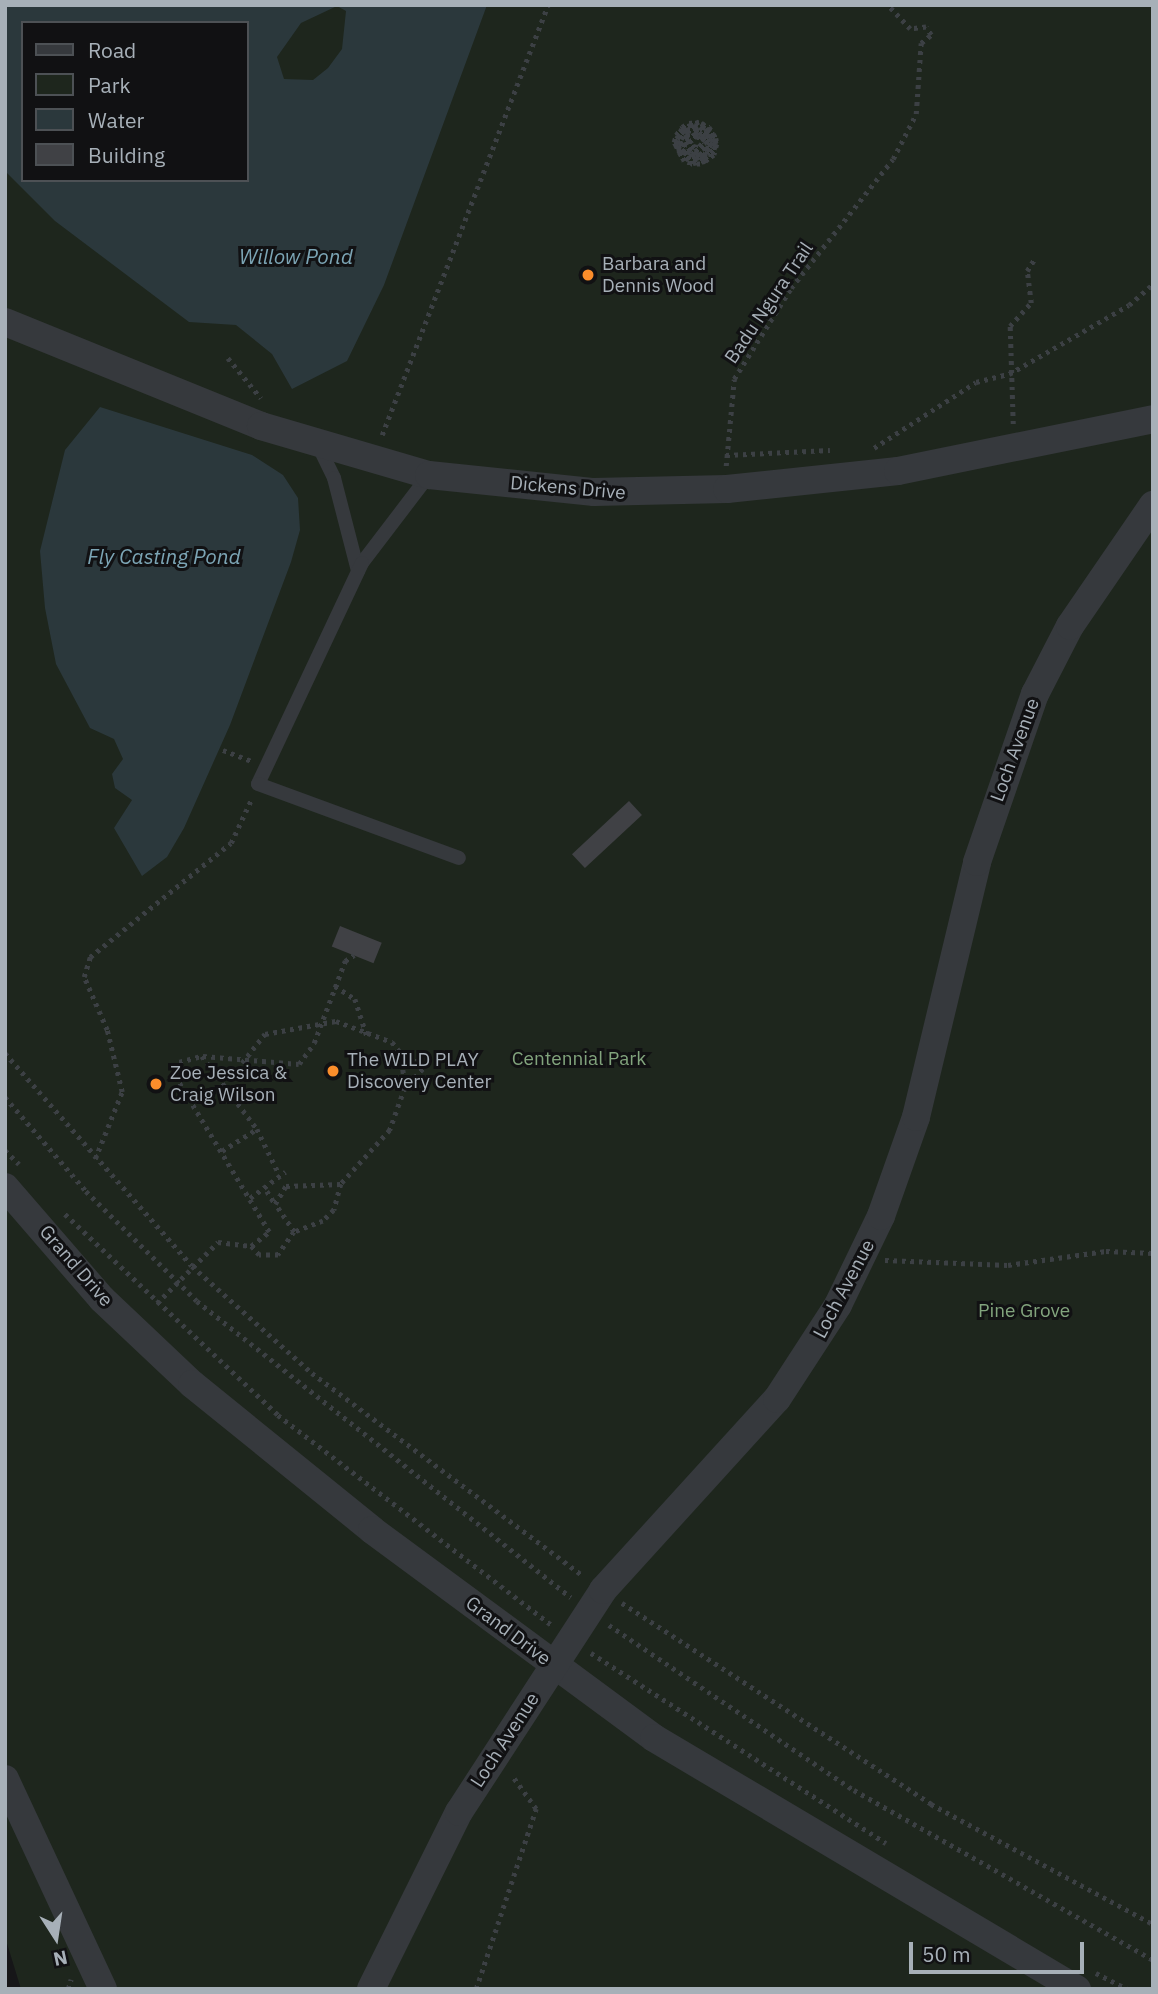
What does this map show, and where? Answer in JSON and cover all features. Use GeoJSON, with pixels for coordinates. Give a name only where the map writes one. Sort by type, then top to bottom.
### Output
{"type":"FeatureCollection","features":[{"type":"Feature","properties":{"kind":"street","name":"Dickens Drive"},"geometry":{"type":"LineString","coordinates":[[5,322],[271,429],[429,475],[672,493],[874,474],[1016,451],[1153,419]]}},
{"type":"Feature","properties":{"kind":"street","name":"Loch Avenue"},"geometry":{"type":"LineString","coordinates":[[371,1989],[458,1812],[553,1665],[596,1601],[777,1399],[860,1259],[916,1117],[1003,775],[1070,626],[1153,505]]}},
{"type":"Feature","properties":{"kind":"street","name":"Grand Drive"},"geometry":{"type":"LineString","coordinates":[[14,1178],[102,1299],[192,1384],[553,1665],[654,1738],[1084,1979]]}},
{"type":"Feature","properties":{"kind":"street"},"geometry":{"type":"LineString","coordinates":[[5,1779],[103,1989]]}},
{"type":"Feature","properties":{"kind":"lane"},"geometry":{"type":"LineString","coordinates":[[316,442],[334,478],[358,571]]}},
{"type":"Feature","properties":{"kind":"lane"},"geometry":{"type":"LineString","coordinates":[[429,475],[358,571],[258,783],[459,858]]}},
{"type":"Feature","properties":{"kind":"path"},"geometry":{"type":"LineString","coordinates":[[372,458],[548,5]]}},
{"type":"Feature","properties":{"kind":"path","name":"Badu Ngura Trail"},"geometry":{"type":"LineString","coordinates":[[847,449],[726,455],[726,428],[734,379],[791,288],[893,159],[916,114],[921,43],[931,34],[926,27],[910,29],[888,5]]}},
{"type":"Feature","properties":{"kind":"path"},"geometry":{"type":"LineString","coordinates":[[690,165],[691,158],[684,154],[680,141],[684,152],[691,157],[693,149],[689,142],[697,136],[689,139],[690,151],[685,142],[690,154],[684,147],[686,135],[698,132],[688,135],[685,140],[695,134],[701,136],[705,141],[698,136],[702,144],[695,151],[704,146],[695,154],[704,151],[707,144],[699,132],[709,142],[699,130],[689,131],[681,139],[685,132],[698,127],[684,131],[679,140],[679,145],[680,150],[688,160],[678,151],[677,140],[676,145],[681,157],[688,162],[685,162],[678,156],[674,142],[677,132],[682,127],[689,123],[699,122],[682,128],[677,139],[683,130],[694,125],[706,128],[713,138],[713,146],[709,133],[700,127],[711,144],[707,154],[694,160],[704,158],[713,150],[704,160],[693,163],[705,161],[710,157],[716,144],[711,131],[701,123],[709,127],[716,138],[717,144],[714,155],[700,164],[691,164],[692,157],[705,154],[709,147],[700,155],[693,155],[696,144]]}},
{"type":"Feature","properties":{"kind":"path"},"geometry":{"type":"LineString","coordinates":[[1016,451],[1009,374],[1009,338],[1014,317],[1031,303],[1027,271],[1035,258]]}},
{"type":"Feature","properties":{"kind":"path"},"geometry":{"type":"LineString","coordinates":[[860,449],[873,448],[976,382],[1009,374],[1129,305],[1153,284]]}},
{"type":"Feature","properties":{"kind":"path"},"geometry":{"type":"LineString","coordinates":[[228,358],[255,385],[271,429]]}},
{"type":"Feature","properties":{"kind":"path"},"geometry":{"type":"LineString","coordinates":[[223,750],[266,766]]}},
{"type":"Feature","properties":{"kind":"path"},"geometry":{"type":"LineString","coordinates":[[95,1159],[122,1092],[107,1030],[84,976],[90,957],[231,843],[258,783]]}},
{"type":"Feature","properties":{"kind":"path"},"geometry":{"type":"LineString","coordinates":[[251,1247],[269,1232],[175,1076],[179,1062],[202,1056],[242,1063],[299,1065],[322,1020],[335,986],[354,956]]}},
{"type":"Feature","properties":{"kind":"path"},"geometry":{"type":"LineString","coordinates":[[335,986],[355,999],[367,1035]]}},
{"type":"Feature","properties":{"kind":"path"},"geometry":{"type":"LineString","coordinates":[[242,1063],[256,1038],[322,1020],[392,1042],[401,1053],[405,1088]]}},
{"type":"Feature","properties":{"kind":"path"},"geometry":{"type":"LineString","coordinates":[[5,1053],[95,1159],[192,1266],[312,1373],[596,1601],[930,1804],[1153,1924]]}},
{"type":"Feature","properties":{"kind":"path"},"geometry":{"type":"LineString","coordinates":[[157,1303],[218,1242],[251,1247],[259,1255],[278,1255],[294,1232],[323,1222],[334,1210],[341,1184],[390,1130],[405,1088],[423,1069],[417,1058],[401,1053]]}},
{"type":"Feature","properties":{"kind":"path"},"geometry":{"type":"LineString","coordinates":[[202,1056],[257,1129],[282,1173],[267,1191],[250,1198]]}},
{"type":"Feature","properties":{"kind":"path"},"geometry":{"type":"LineString","coordinates":[[5,1097],[86,1191],[178,1282],[366,1439],[596,1601],[854,1790],[1153,1961]]}},
{"type":"Feature","properties":{"kind":"path"},"geometry":{"type":"LineString","coordinates":[[222,1151],[257,1129]]}},
{"type":"Feature","properties":{"kind":"path"},"geometry":{"type":"LineString","coordinates":[[5,1150],[14,1178]]}},
{"type":"Feature","properties":{"kind":"path"},"geometry":{"type":"LineString","coordinates":[[275,1204],[286,1186],[341,1184]]}},
{"type":"Feature","properties":{"kind":"path"},"geometry":{"type":"LineString","coordinates":[[267,1191],[294,1232]]}},
{"type":"Feature","properties":{"kind":"path"},"geometry":{"type":"LineString","coordinates":[[60,1209],[278,1415],[570,1640],[895,1849]]}},
{"type":"Feature","properties":{"kind":"path"},"geometry":{"type":"LineString","coordinates":[[860,1259],[1008,1265],[1106,1251],[1153,1253]]}},
{"type":"Feature","properties":{"kind":"path"},"geometry":{"type":"LineString","coordinates":[[476,1989],[536,1809],[496,1754]]}},
{"type":"Feature","properties":{"kind":"path"},"geometry":{"type":"LineString","coordinates":[[1084,1979],[1126,1989]]}},
{"type":"Feature","properties":{"kind":"green space","name":"Centennial Park"},"geometry":{"type":"Polygon","coordinates":[[[5,5],[1153,5],[1153,1989],[21,1989],[5,1937],[5,5]]]}},
{"type":"Feature","properties":{"kind":"water","name":"Willow Pond"},"geometry":{"type":"Polygon","coordinates":[[[5,5],[487,5],[384,285],[347,361],[292,389],[272,354],[236,325],[189,322],[55,221],[5,171],[5,5]],[[337,6],[301,23],[277,57],[284,79],[313,80],[328,68],[342,49],[346,11],[337,6]]]}},
{"type":"Feature","properties":{"kind":"water","name":"Fly Casting Pond"},"geometry":{"type":"Polygon","coordinates":[[[100,407],[252,455],[283,475],[298,498],[300,530],[291,562],[230,725],[184,828],[167,857],[142,876],[114,828],[132,800],[115,788],[112,774],[123,759],[114,739],[90,728],[56,664],[45,608],[40,551],[65,450],[100,407]]]}},
{"type":"Feature","properties":{"kind":"building"},"geometry":{"type":"Polygon","coordinates":[[[629,801],[642,815],[585,868],[572,854],[629,801]]]}},
{"type":"Feature","properties":{"kind":"building"},"geometry":{"type":"Polygon","coordinates":[[[340,926],[382,943],[373,963],[332,946],[340,926]]]}},
{"type":"Feature","properties":{"kind":"place","name":"Barbara and Dennis Wood"},"geometry":{"type":"Point","coordinates":[588,275]}},
{"type":"Feature","properties":{"kind":"place","name":"The WILD PLAY Discovery Center"},"geometry":{"type":"Point","coordinates":[333,1071]}},
{"type":"Feature","properties":{"kind":"place","name":"Zoe Jessica & Craig Wilson"},"geometry":{"type":"Point","coordinates":[156,1084]}},
{"type":"Feature","properties":{"kind":"park label","name":"Pine Grove"},"geometry":{"type":"Point","coordinates":[1024,1311]}}]}
